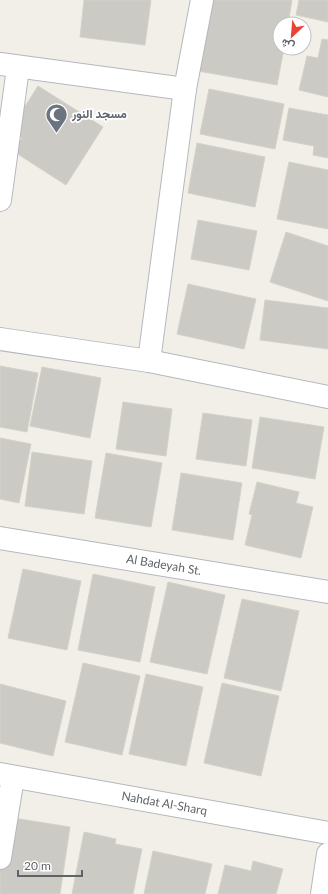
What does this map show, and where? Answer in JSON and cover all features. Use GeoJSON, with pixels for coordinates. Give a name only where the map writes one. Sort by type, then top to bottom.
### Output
{"type":"FeatureCollection","features":[{"type":"Feature","properties":{"kind":"street"},"geometry":{"type":"LineString","coordinates":[[149,361],[185,89],[202,0]]}},
{"type":"Feature","properties":{"kind":"street"},"geometry":{"type":"LineString","coordinates":[[0,200],[9,66],[185,89]]}},
{"type":"Feature","properties":{"kind":"street"},"geometry":{"type":"LineString","coordinates":[[0,339],[149,361],[328,397]]}},
{"type":"Feature","properties":{"kind":"street","name":"Al Badeyah St."},"geometry":{"type":"LineString","coordinates":[[0,538],[328,592]]}},
{"type":"Feature","properties":{"kind":"street"},"geometry":{"type":"LineString","coordinates":[[0,858],[7,776]]}},
{"type":"Feature","properties":{"kind":"street","name":"Nahdat Al-Sharq"},"geometry":{"type":"LineString","coordinates":[[7,776],[328,833]]}},
{"type":"Feature","properties":{"kind":"street"},"geometry":{"type":"LineString","coordinates":[[322,894],[328,854]]}},
{"type":"Feature","properties":{"kind":"building"},"geometry":{"type":"Polygon","coordinates":[[[84,0],[151,0],[145,45],[80,37],[84,0]]]}},
{"type":"Feature","properties":{"kind":"building"},"geometry":{"type":"Polygon","coordinates":[[[210,0],[292,0],[289,16],[272,16],[272,56],[282,56],[277,85],[198,71],[210,0]]]}},
{"type":"Feature","properties":{"kind":"building"},"geometry":{"type":"Polygon","coordinates":[[[299,0],[328,0],[328,22],[312,18],[312,16],[296,15],[299,0]]]}},
{"type":"Feature","properties":{"kind":"building"},"geometry":{"type":"Polygon","coordinates":[[[322,39],[328,40],[328,97],[299,90],[307,56],[318,58],[322,39]]]}},
{"type":"Feature","properties":{"kind":"building","name":"مسجد النور"},"geometry":{"type":"Polygon","coordinates":[[[38,86],[103,127],[66,185],[13,151],[22,138],[10,130],[38,86]]]}},
{"type":"Feature","properties":{"kind":"building"},"geometry":{"type":"Polygon","coordinates":[[[209,89],[284,104],[275,149],[200,134],[209,89]]]}},
{"type":"Feature","properties":{"kind":"building"},"geometry":{"type":"Polygon","coordinates":[[[289,108],[328,115],[328,158],[313,155],[314,146],[283,140],[289,108]]]}},
{"type":"Feature","properties":{"kind":"building"},"geometry":{"type":"Polygon","coordinates":[[[197,143],[265,157],[255,207],[188,193],[197,143]]]}},
{"type":"Feature","properties":{"kind":"building"},"geometry":{"type":"Polygon","coordinates":[[[289,162],[328,170],[328,229],[277,219],[289,162]]]}},
{"type":"Feature","properties":{"kind":"building"},"geometry":{"type":"Polygon","coordinates":[[[198,220],[257,231],[249,270],[191,259],[198,220]]]}},
{"type":"Feature","properties":{"kind":"building"},"geometry":{"type":"Polygon","coordinates":[[[286,232],[328,246],[328,301],[270,282],[286,232]]]}},
{"type":"Feature","properties":{"kind":"building"},"geometry":{"type":"Polygon","coordinates":[[[188,284],[256,299],[244,349],[177,334],[188,284]]]}},
{"type":"Feature","properties":{"kind":"building"},"geometry":{"type":"Polygon","coordinates":[[[265,300],[328,308],[328,349],[260,340],[265,300]]]}},
{"type":"Feature","properties":{"kind":"building"},"geometry":{"type":"Polygon","coordinates":[[[0,366],[38,373],[27,432],[0,427],[0,366]]]}},
{"type":"Feature","properties":{"kind":"building"},"geometry":{"type":"Polygon","coordinates":[[[42,367],[101,378],[90,438],[30,426],[42,367]]]}},
{"type":"Feature","properties":{"kind":"building"},"geometry":{"type":"Polygon","coordinates":[[[123,402],[172,409],[166,456],[116,449],[123,402]]]}},
{"type":"Feature","properties":{"kind":"building"},"geometry":{"type":"Polygon","coordinates":[[[203,413],[252,420],[246,466],[196,459],[203,413]]]}},
{"type":"Feature","properties":{"kind":"building"},"geometry":{"type":"Polygon","coordinates":[[[260,417],[324,427],[315,479],[252,468],[260,417]]]}},
{"type":"Feature","properties":{"kind":"building"},"geometry":{"type":"Polygon","coordinates":[[[0,438],[31,444],[19,503],[0,499],[0,438]]]}},
{"type":"Feature","properties":{"kind":"building"},"geometry":{"type":"Polygon","coordinates":[[[32,452],[92,461],[84,514],[25,506],[32,452]]]}},
{"type":"Feature","properties":{"kind":"building"},"geometry":{"type":"Polygon","coordinates":[[[106,453],[162,463],[151,527],[95,518],[106,453]]]}},
{"type":"Feature","properties":{"kind":"building"},"geometry":{"type":"Polygon","coordinates":[[[181,473],[242,483],[233,540],[172,530],[181,473]]]}},
{"type":"Feature","properties":{"kind":"building"},"geometry":{"type":"Polygon","coordinates":[[[257,482],[299,492],[296,503],[313,507],[301,558],[245,545],[252,515],[249,514],[257,482]]]}},
{"type":"Feature","properties":{"kind":"building"},"geometry":{"type":"Polygon","coordinates":[[[23,569],[81,581],[67,650],[8,638],[23,569]]]}},
{"type":"Feature","properties":{"kind":"building"},"geometry":{"type":"Polygon","coordinates":[[[93,574],[155,587],[140,662],[78,650],[93,574]]]}},
{"type":"Feature","properties":{"kind":"building"},"geometry":{"type":"Polygon","coordinates":[[[168,582],[225,595],[207,674],[150,662],[168,582]]]}},
{"type":"Feature","properties":{"kind":"building"},"geometry":{"type":"Polygon","coordinates":[[[242,599],[299,611],[281,691],[224,678],[242,599]]]}},
{"type":"Feature","properties":{"kind":"building"},"geometry":{"type":"Polygon","coordinates":[[[83,663],[140,676],[122,755],[65,742],[83,663]]]}},
{"type":"Feature","properties":{"kind":"building"},"geometry":{"type":"Polygon","coordinates":[[[146,674],[203,687],[186,766],[129,754],[146,674]]]}},
{"type":"Feature","properties":{"kind":"building"},"geometry":{"type":"Polygon","coordinates":[[[222,683],[279,696],[261,776],[204,763],[222,683]]]}},
{"type":"Feature","properties":{"kind":"building"},"geometry":{"type":"Polygon","coordinates":[[[0,684],[66,701],[53,756],[0,743],[0,684]]]}},
{"type":"Feature","properties":{"kind":"building"},"geometry":{"type":"Polygon","coordinates":[[[7,817],[70,827],[60,894],[0,894],[0,859],[7,817]]]}},
{"type":"Feature","properties":{"kind":"building"},"geometry":{"type":"Polygon","coordinates":[[[84,832],[116,839],[115,844],[142,849],[133,894],[72,894],[84,832]]]}},
{"type":"Feature","properties":{"kind":"building"},"geometry":{"type":"Polygon","coordinates":[[[153,851],[212,864],[205,894],[144,894],[153,851]]]}},
{"type":"Feature","properties":{"kind":"building"},"geometry":{"type":"Polygon","coordinates":[[[253,861],[283,869],[276,894],[218,894],[225,865],[251,871],[253,861]]]}},
{"type":"Feature","properties":{"kind":"place","name":"مسجد النور"},"geometry":{"type":"Point","coordinates":[57,134]}}]}
